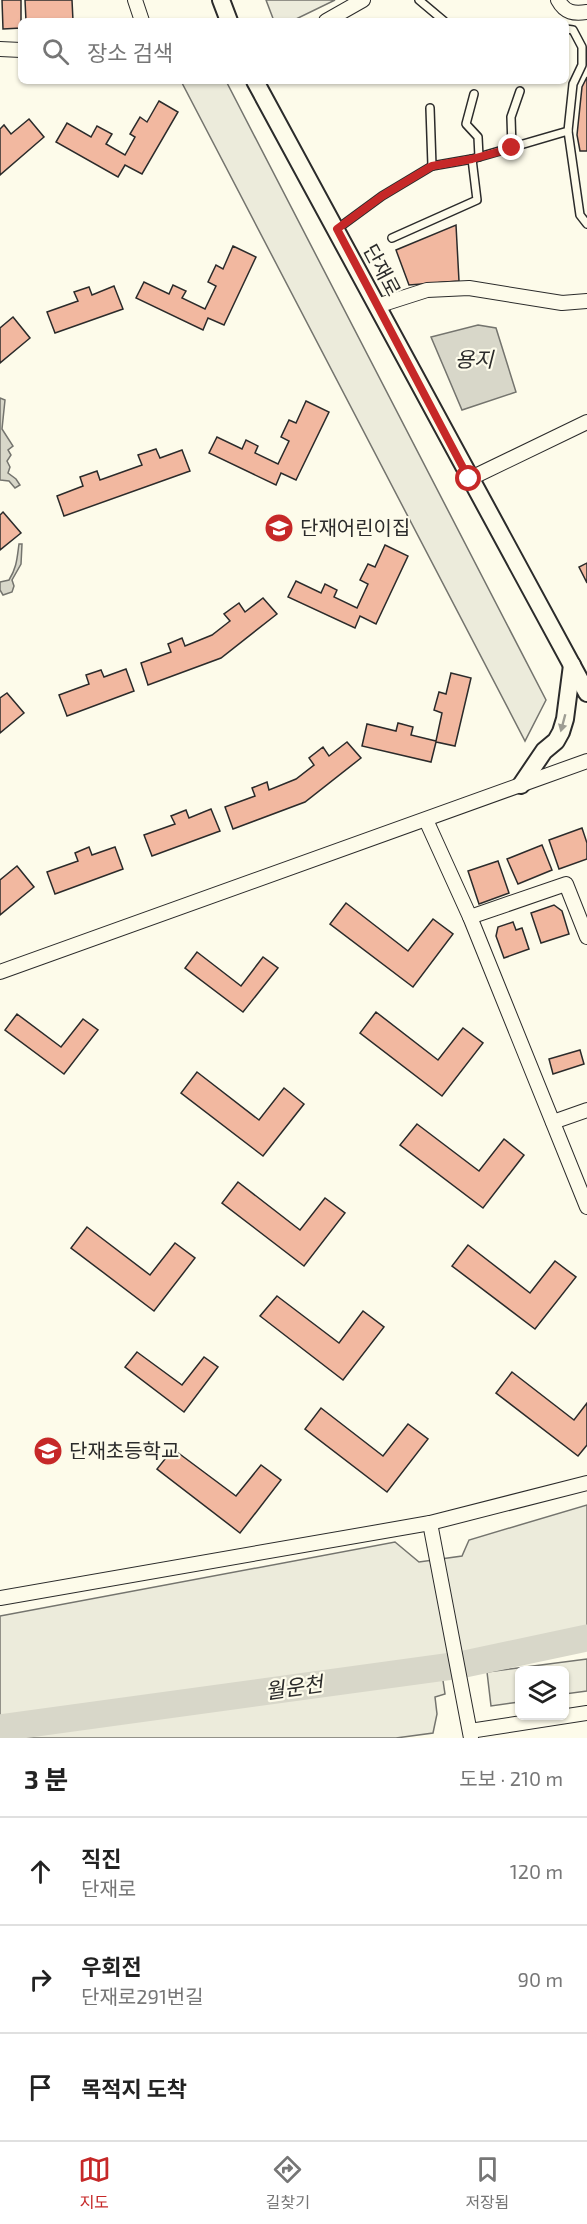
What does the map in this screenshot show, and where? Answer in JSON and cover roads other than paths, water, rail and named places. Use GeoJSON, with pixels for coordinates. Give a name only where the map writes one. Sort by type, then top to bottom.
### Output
{"type":"FeatureCollection","features":[{"type":"Feature","properties":{"kind":"street"},"geometry":{"type":"LineString","coordinates":[[135,0],[141,18]]}},
{"type":"Feature","properties":{"kind":"street"},"geometry":{"type":"LineString","coordinates":[[221,0],[228,18]]}},
{"type":"Feature","properties":{"kind":"street"},"geometry":{"type":"LineString","coordinates":[[331,18],[363,0]]}},
{"type":"Feature","properties":{"kind":"street"},"geometry":{"type":"LineString","coordinates":[[558,0],[562,7],[580,13]]}},
{"type":"Feature","properties":{"kind":"street"},"geometry":{"type":"LineString","coordinates":[[0,49],[18,50]]}},
{"type":"Feature","properties":{"kind":"street","name":"단재로"},"geometry":{"type":"LineString","coordinates":[[257,84],[587,693]]}},
{"type":"Feature","properties":{"kind":"street"},"geometry":{"type":"LineString","coordinates":[[377,306],[427,290],[469,288],[562,303],[587,301]]}},
{"type":"Feature","properties":{"kind":"street"},"geometry":{"type":"LineString","coordinates":[[469,479],[587,422]]}},
{"type":"Feature","properties":{"kind":"street"},"geometry":{"type":"LineString","coordinates":[[521,785],[544,751],[556,741],[561,732],[565,719],[572,665]]}},
{"type":"Feature","properties":{"kind":"street"},"geometry":{"type":"LineString","coordinates":[[0,972],[587,760]]}},
{"type":"Feature","properties":{"kind":"street"},"geometry":{"type":"LineString","coordinates":[[426,820],[470,917],[587,1207]]}},
{"type":"Feature","properties":{"kind":"street"},"geometry":{"type":"LineString","coordinates":[[470,917],[566,885],[587,937]]}},
{"type":"Feature","properties":{"kind":"street"},"geometry":{"type":"LineString","coordinates":[[553,1122],[587,1110]]}},
{"type":"Feature","properties":{"kind":"street"},"geometry":{"type":"LineString","coordinates":[[0,1598],[430,1522],[587,1483]]}},
{"type":"Feature","properties":{"kind":"street"},"geometry":{"type":"LineString","coordinates":[[430,1522],[470,1735],[587,1713]]}},
{"type":"Feature","properties":{"kind":"lane"},"geometry":{"type":"LineString","coordinates":[[419,0],[440,18]]}},
{"type":"Feature","properties":{"kind":"lane"},"geometry":{"type":"LineString","coordinates":[[580,13],[570,30],[582,48],[582,65],[573,84],[568,131],[580,215],[586,223]]}},
{"type":"Feature","properties":{"kind":"lane"},"geometry":{"type":"LineString","coordinates":[[512,148],[511,117],[520,91]]}},
{"type":"Feature","properties":{"kind":"lane"},"geometry":{"type":"LineString","coordinates":[[392,238],[477,200],[478,137],[466,124],[474,94]]}},
{"type":"Feature","properties":{"kind":"lane"},"geometry":{"type":"LineString","coordinates":[[430,108],[432,166]]}},
{"type":"Feature","properties":{"kind":"lane"},"geometry":{"type":"LineString","coordinates":[[337,229],[382,196],[432,166],[476,158],[568,131]]}},
{"type":"Feature","properties":{"kind":"water","name":"용지"},"geometry":{"type":"Polygon","coordinates":[[[478,325],[496,328],[516,392],[462,410],[431,337],[478,325]]]}},
{"type":"Feature","properties":{"kind":"water"},"geometry":{"type":"Polygon","coordinates":[[[0,398],[5,400],[2,429],[13,446],[8,450],[11,455],[7,461],[10,467],[8,473],[20,485],[15,488],[9,481],[0,480],[0,398]]]}},
{"type":"Feature","properties":{"kind":"water"},"geometry":{"type":"Polygon","coordinates":[[[19,544],[22,544],[21,564],[12,580],[14,586],[12,592],[3,595],[0,582],[9,580],[12,575],[19,544]]]}},
{"type":"Feature","properties":{"kind":"waterway","name":"월운천"},"geometry":{"type":"LineString","coordinates":[[0,1728],[460,1665],[587,1638]]}},
{"type":"Feature","properties":{"kind":"place","name":"단재어린이집"},"geometry":{"type":"Point","coordinates":[279,528]}},
{"type":"Feature","properties":{"kind":"place","name":"단재초등학교"},"geometry":{"type":"Point","coordinates":[48,1451]}}]}
